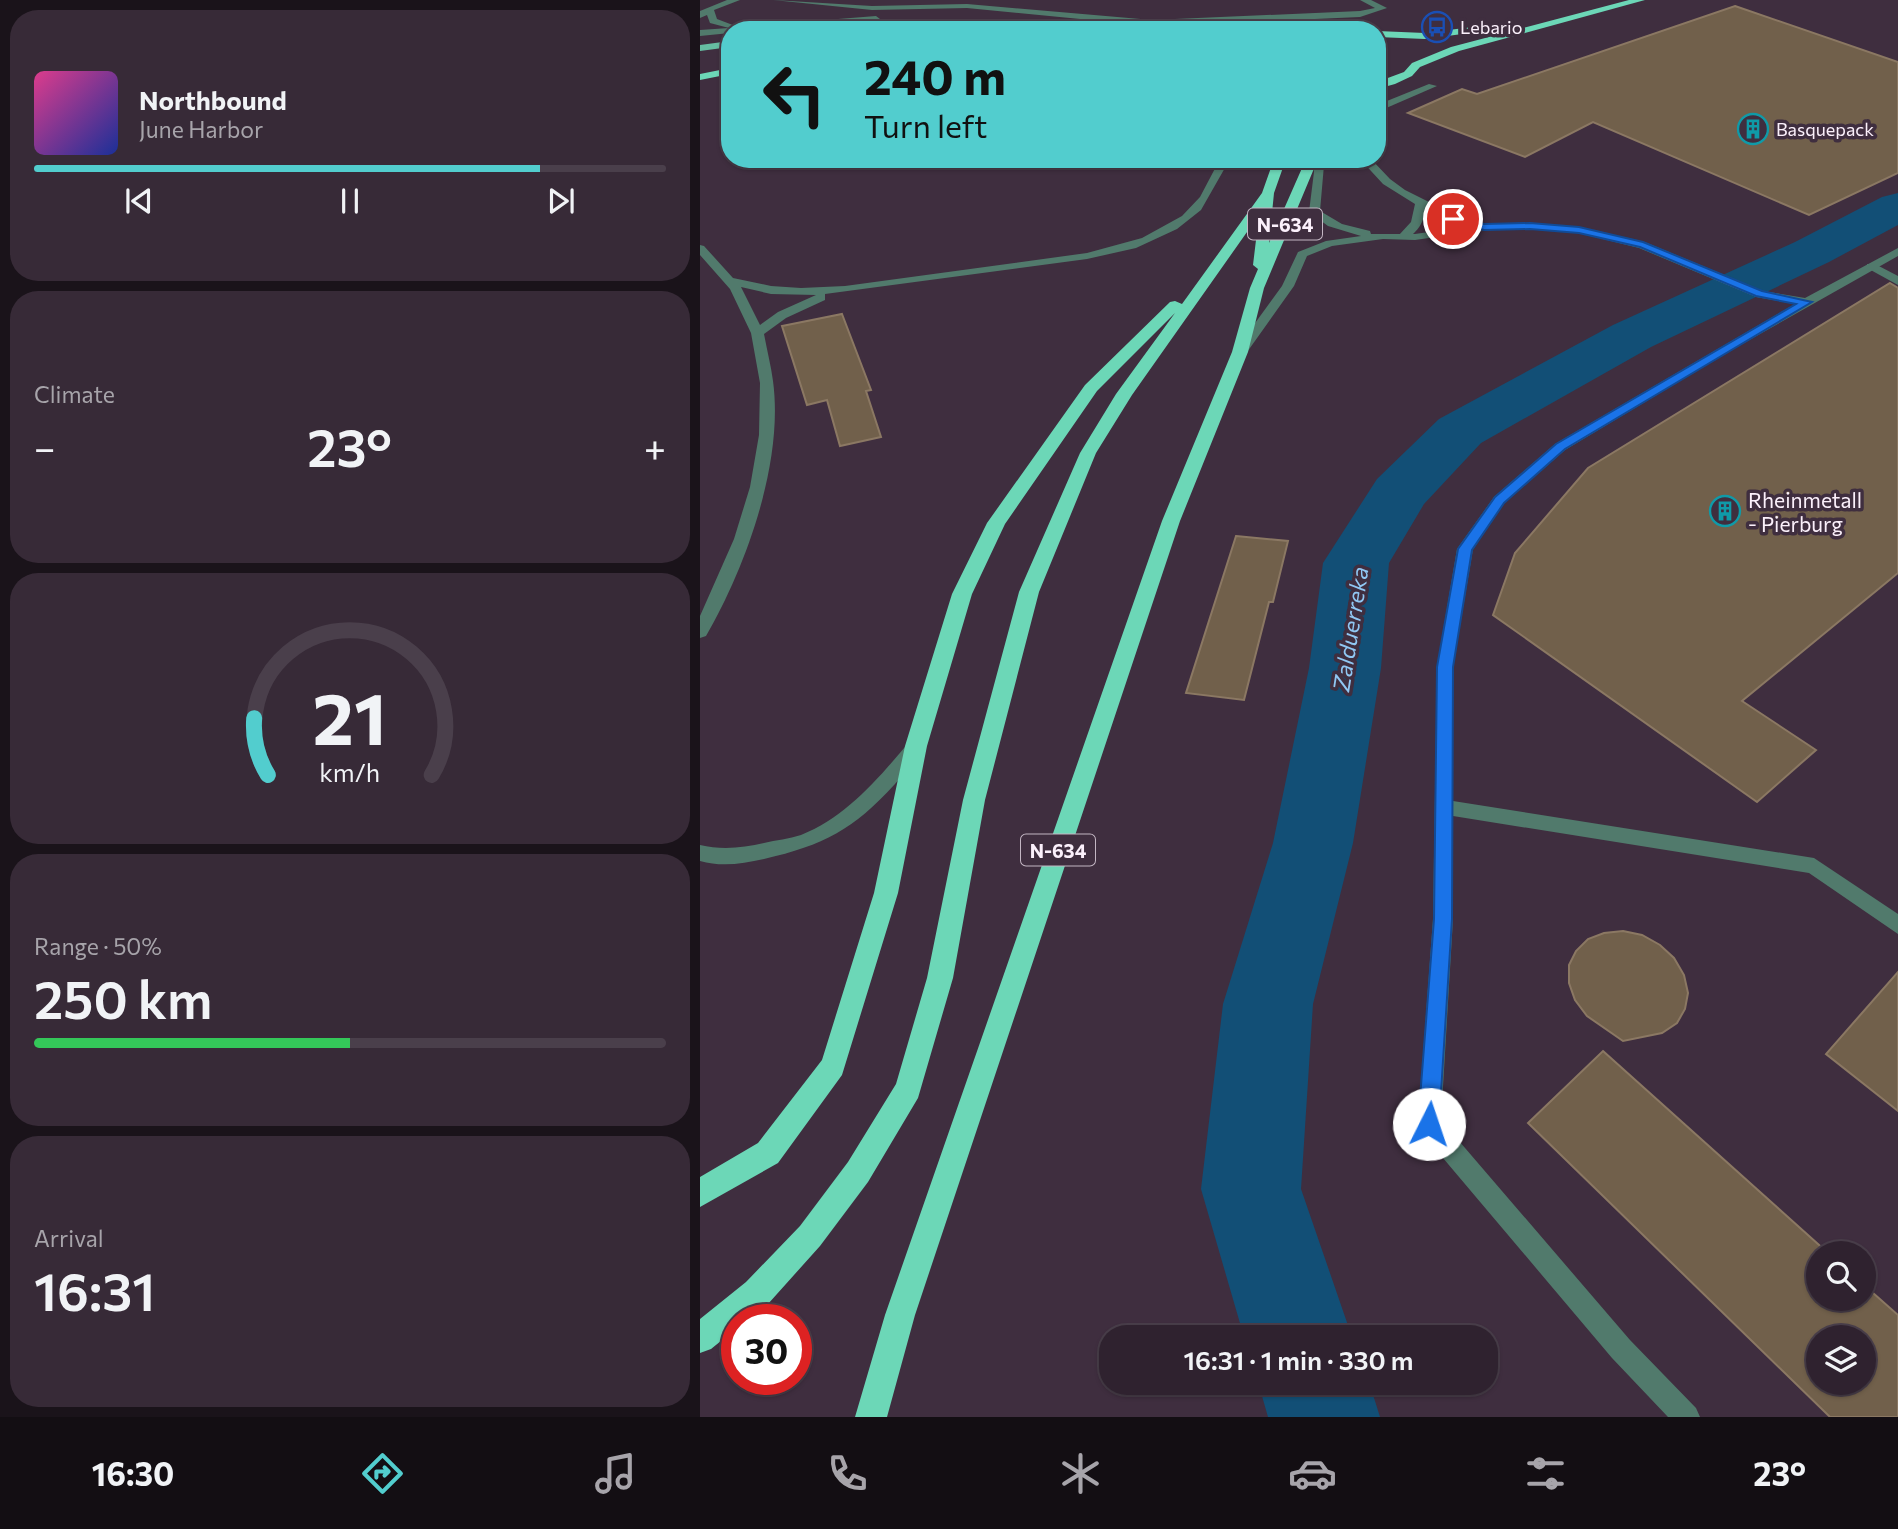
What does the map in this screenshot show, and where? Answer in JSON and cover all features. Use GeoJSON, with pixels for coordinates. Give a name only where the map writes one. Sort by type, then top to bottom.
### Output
{"type":"FeatureCollection","features":[{"type":"Feature","properties":{"kind":"highway"},"geometry":{"type":"LineString","coordinates":[[1386,83],[1408,74],[1416,60],[1640,0]]}},
{"type":"Feature","properties":{"kind":"highway"},"geometry":{"type":"LineString","coordinates":[[1386,34],[1440,35],[1621,5]]}},
{"type":"Feature","properties":{"kind":"highway"},"geometry":{"type":"LineString","coordinates":[[1386,38],[1407,46]]}},
{"type":"Feature","properties":{"kind":"highway"},"geometry":{"type":"LineString","coordinates":[[700,78],[721,73]]}},
{"type":"Feature","properties":{"kind":"highway","name":"N-634"},"geometry":{"type":"LineString","coordinates":[[1257,288],[1268,193],[1277,168]]}},
{"type":"Feature","properties":{"kind":"highway","name":"N-634"},"geometry":{"type":"LineString","coordinates":[[871,1417],[900,1315],[1171,521],[1240,352],[1257,288],[1308,168]]}},
{"type":"Feature","properties":{"kind":"highway"},"geometry":{"type":"LineString","coordinates":[[700,1338],[757,1293],[810,1236],[858,1172],[908,1089],[940,978],[974,800],[1029,592],[1088,453],[1124,394],[1268,193]]}},
{"type":"Feature","properties":{"kind":"highway"},"geometry":{"type":"LineString","coordinates":[[700,1193],[768,1153],[833,1066],[886,893],[916,746],[962,594],[996,523],[1091,388],[1221,260]]}},
{"type":"Feature","properties":{"kind":"main road"},"geometry":{"type":"LineString","coordinates":[[700,48],[721,45]]}},
{"type":"Feature","properties":{"kind":"main road"},"geometry":{"type":"LineString","coordinates":[[700,58],[721,55]]}},
{"type":"Feature","properties":{"kind":"street"},"geometry":{"type":"LineString","coordinates":[[700,15],[736,0]]}},
{"type":"Feature","properties":{"kind":"street"},"geometry":{"type":"LineString","coordinates":[[776,0],[872,8],[967,6],[1130,21]]}},
{"type":"Feature","properties":{"kind":"street"},"geometry":{"type":"LineString","coordinates":[[808,4],[831,0]]}},
{"type":"Feature","properties":{"kind":"street"},"geometry":{"type":"LineString","coordinates":[[1198,21],[1360,14],[1383,8],[1364,0]]}},
{"type":"Feature","properties":{"kind":"street"},"geometry":{"type":"LineString","coordinates":[[709,9],[713,21],[721,24]]}},
{"type":"Feature","properties":{"kind":"street"},"geometry":{"type":"LineString","coordinates":[[895,19],[972,18],[1001,21]]}},
{"type":"Feature","properties":{"kind":"street"},"geometry":{"type":"LineString","coordinates":[[849,21],[883,19]]}},
{"type":"Feature","properties":{"kind":"street"},"geometry":{"type":"LineString","coordinates":[[700,33],[721,30]]}},
{"type":"Feature","properties":{"kind":"street"},"geometry":{"type":"LineString","coordinates":[[1386,105],[1432,86]]}},
{"type":"Feature","properties":{"kind":"street"},"geometry":{"type":"LineString","coordinates":[[728,280],[771,290],[845,290],[1087,256],[1126,248],[1157,236],[1198,207],[1219,168]]}},
{"type":"Feature","properties":{"kind":"street"},"geometry":{"type":"LineString","coordinates":[[1320,168],[1314,195],[1314,212],[1325,222],[1344,230],[1403,237],[1484,227],[1530,226],[1579,230],[1643,245],[1760,294],[1806,302]]}},
{"type":"Feature","properties":{"kind":"street"},"geometry":{"type":"LineString","coordinates":[[1370,168],[1421,202],[1453,219],[1484,227]]}},
{"type":"Feature","properties":{"kind":"street"},"geometry":{"type":"LineString","coordinates":[[1403,237],[1415,228],[1420,217],[1421,202]]}},
{"type":"Feature","properties":{"kind":"street"},"geometry":{"type":"LineString","coordinates":[[1240,352],[1288,286],[1302,254],[1330,243],[1383,236]]}},
{"type":"Feature","properties":{"kind":"street"},"geometry":{"type":"LineString","coordinates":[[700,248],[716,262],[748,311],[765,361],[769,411],[762,473],[740,548],[700,632]]}},
{"type":"Feature","properties":{"kind":"street"},"geometry":{"type":"LineString","coordinates":[[1687,1417],[1621,1349],[1429,1124],[1443,919],[1445,667],[1465,549],[1499,500],[1560,447],[1898,251]]}},
{"type":"Feature","properties":{"kind":"street"},"geometry":{"type":"LineString","coordinates":[[1871,266],[1898,281]]}},
{"type":"Feature","properties":{"kind":"street"},"geometry":{"type":"LineString","coordinates":[[755,334],[804,303],[845,290]]}},
{"type":"Feature","properties":{"kind":"street"},"geometry":{"type":"LineString","coordinates":[[700,853],[751,855],[807,841],[878,792],[916,746]]}},
{"type":"Feature","properties":{"kind":"street"},"geometry":{"type":"LineString","coordinates":[[1443,807],[1814,866],[1898,925]]}},
{"type":"Feature","properties":{"kind":"building","name":"Basquepack"},"geometry":{"type":"Polygon","coordinates":[[[1735,6],[1898,62],[1898,173],[1809,215],[1593,122],[1525,157],[1408,113],[1462,89],[1477,94],[1735,6]]]}},
{"type":"Feature","properties":{"kind":"building","name":"Rheinmetall - Pierburg"},"geometry":{"type":"Polygon","coordinates":[[[1890,283],[1898,288],[1898,573],[1742,701],[1816,750],[1757,802],[1493,615],[1515,553],[1588,468],[1890,283]]]}},
{"type":"Feature","properties":{"kind":"building"},"geometry":{"type":"Polygon","coordinates":[[[842,314],[871,390],[866,391],[881,437],[840,446],[827,400],[807,405],[782,326],[842,314]]]}},
{"type":"Feature","properties":{"kind":"building"},"geometry":{"type":"Polygon","coordinates":[[[1236,536],[1288,541],[1244,700],[1186,693],[1236,536]]]}},
{"type":"Feature","properties":{"kind":"building"},"geometry":{"type":"Polygon","coordinates":[[[1623,931],[1642,935],[1660,945],[1674,958],[1684,975],[1688,993],[1685,1009],[1677,1023],[1662,1033],[1623,1041],[1587,1016],[1575,1000],[1569,983],[1569,965],[1576,951],[1588,939],[1604,933],[1623,931]]]}},
{"type":"Feature","properties":{"kind":"building"},"geometry":{"type":"Polygon","coordinates":[[[1898,972],[1898,1111],[1826,1054],[1898,972]]]}},
{"type":"Feature","properties":{"kind":"building"},"geometry":{"type":"Polygon","coordinates":[[[1603,1051],[1815,1241],[1806,1241],[1806,1311],[1876,1311],[1876,1296],[1898,1315],[1898,1417],[1830,1417],[1807,1395],[1876,1395],[1876,1325],[1806,1325],[1806,1394],[1528,1123],[1603,1051]]]}},
{"type":"Feature","properties":{"kind":"waterway","name":"Zalduerreka"},"geometry":{"type":"LineString","coordinates":[[1294,1325],[1251,1189],[1268,1004],[1313,843],[1345,668],[1356,563],[1399,493],[1460,431],[1632,336],[1812,252],[1898,207]]}},
{"type":"Feature","properties":{"kind":"waterway","name":"Zalduerreka"},"geometry":{"type":"LineString","coordinates":[[1317,1395],[1324,1417]]}},
{"type":"Feature","properties":{"kind":"place","name":"Lebario"},"geometry":{"type":"Point","coordinates":[1437,27]}},
{"type":"Feature","properties":{"kind":"place","name":"Basquepack"},"geometry":{"type":"Point","coordinates":[1753,129]}},
{"type":"Feature","properties":{"kind":"place","name":"Rheinmetall - Pierburg"},"geometry":{"type":"Point","coordinates":[1725,511]}},
{"type":"Feature","properties":{"kind":"route"},"geometry":{"type":"LineString","coordinates":[[1429,1124],[1443,919],[1445,667],[1465,549],[1499,500],[1560,447],[1806,302],[1760,294],[1643,245],[1579,230],[1530,226],[1484,227],[1453,219]]}}]}
